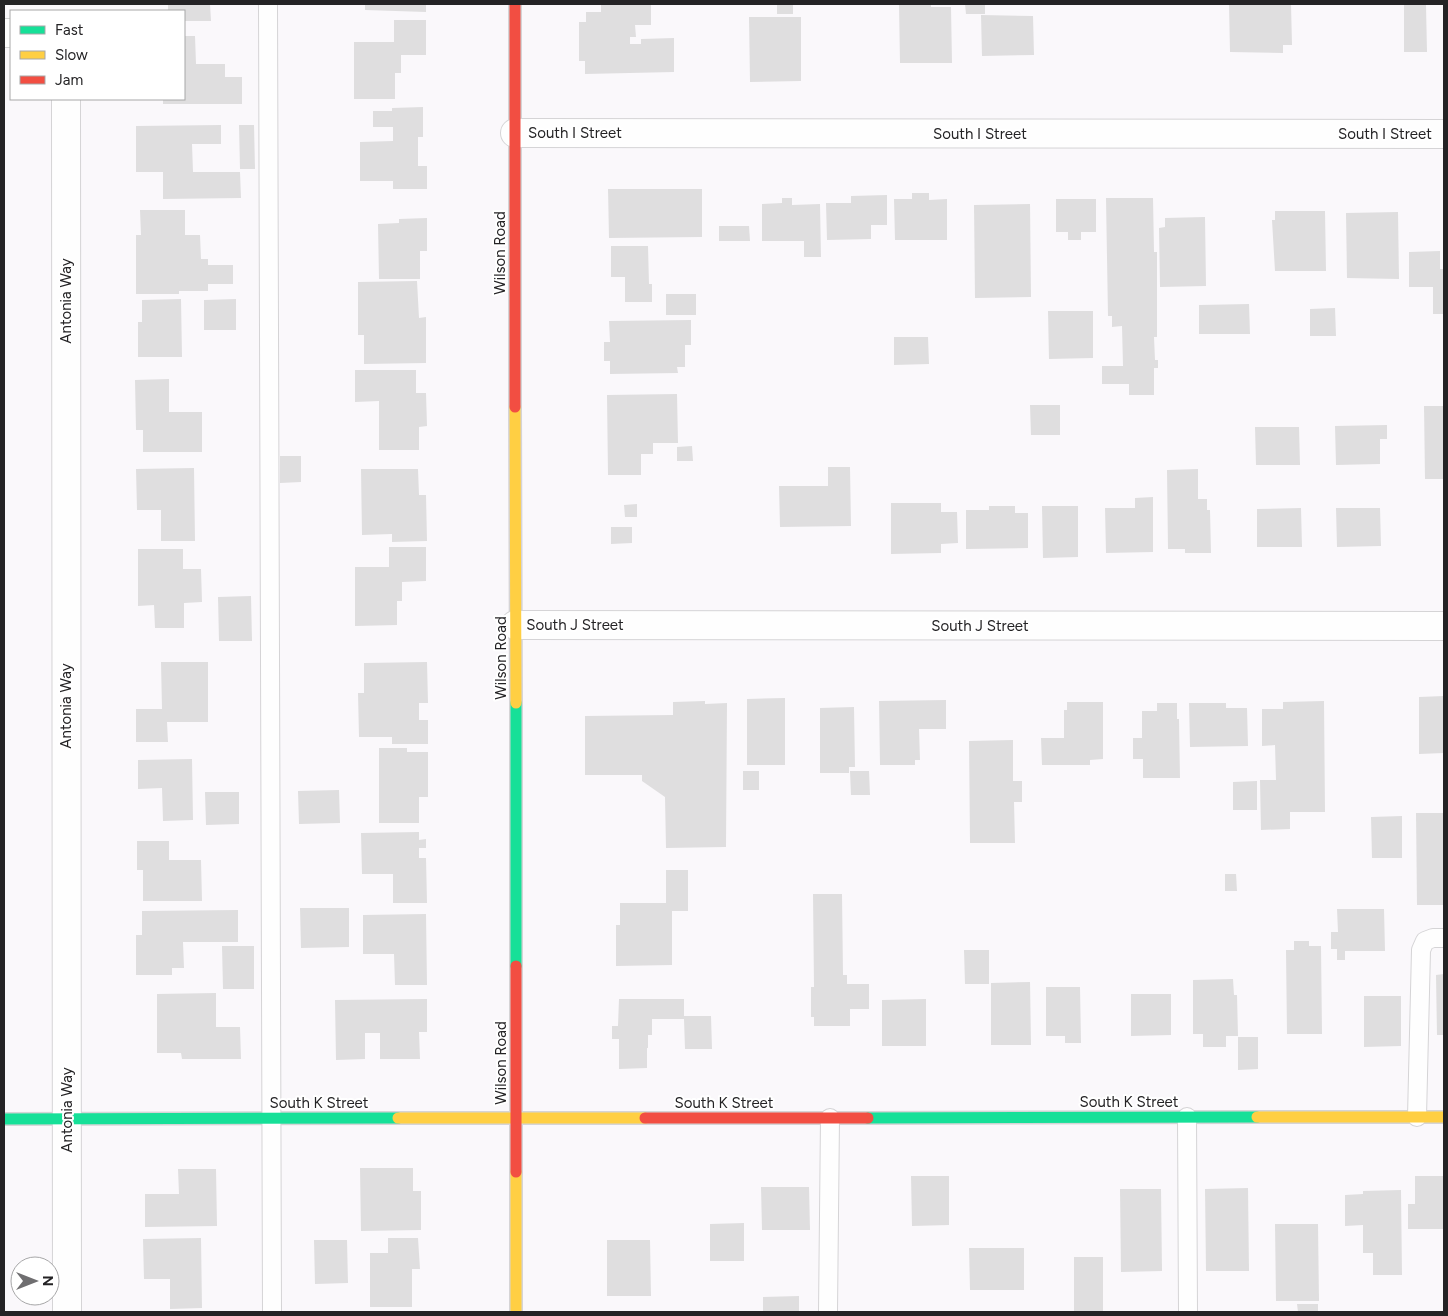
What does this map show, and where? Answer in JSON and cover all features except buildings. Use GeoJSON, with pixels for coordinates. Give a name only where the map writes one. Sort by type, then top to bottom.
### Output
{"type":"FeatureCollection","features":[{"type":"Feature","properties":{"kind":"street","name":"Wilson Road"},"geometry":{"type":"LineString","coordinates":[[515,4],[516,1312]]}},
{"type":"Feature","properties":{"kind":"street","name":"Antonia Way"},"geometry":{"type":"LineString","coordinates":[[66,100],[67,1312]]}},
{"type":"Feature","properties":{"kind":"street","name":"South I Street"},"geometry":{"type":"LineString","coordinates":[[515,134],[1444,134]]}},
{"type":"Feature","properties":{"kind":"street","name":"South J Street"},"geometry":{"type":"LineString","coordinates":[[516,625],[1444,626]]}},
{"type":"Feature","properties":{"kind":"street","name":"South K Street"},"geometry":{"type":"LineString","coordinates":[[4,1119],[1444,1117]]}},
{"type":"Feature","properties":{"kind":"lane"},"geometry":{"type":"LineString","coordinates":[[268,4],[272,1312]]}},
{"type":"Feature","properties":{"kind":"lane"},"geometry":{"type":"LineString","coordinates":[[1417,1117],[1421,950],[1424,941],[1433,938],[1444,938]]}},
{"type":"Feature","properties":{"kind":"lane"},"geometry":{"type":"LineString","coordinates":[[1188,1117],[1188,1312]]}},
{"type":"Feature","properties":{"kind":"lane"},"geometry":{"type":"LineString","coordinates":[[828,1312],[830,1118]]}},
{"type":"Feature","properties":{"kind":"traffic: fast"},"geometry":{"type":"LineString","coordinates":[[516,703],[516,966]]}},
{"type":"Feature","properties":{"kind":"traffic: fast"},"geometry":{"type":"LineString","coordinates":[[868,1118],[1257,1117]]}},
{"type":"Feature","properties":{"kind":"traffic: fast"},"geometry":{"type":"LineString","coordinates":[[4,1119],[398,1118]]}},
{"type":"Feature","properties":{"kind":"traffic: slow"},"geometry":{"type":"LineString","coordinates":[[515,407],[516,703]]}},
{"type":"Feature","properties":{"kind":"traffic: slow"},"geometry":{"type":"LineString","coordinates":[[1257,1117],[1444,1117]]}},
{"type":"Feature","properties":{"kind":"traffic: slow"},"geometry":{"type":"LineString","coordinates":[[398,1118],[645,1118]]}},
{"type":"Feature","properties":{"kind":"traffic: slow"},"geometry":{"type":"LineString","coordinates":[[516,1172],[516,1312]]}},
{"type":"Feature","properties":{"kind":"traffic: jam"},"geometry":{"type":"LineString","coordinates":[[515,4],[515,407]]}},
{"type":"Feature","properties":{"kind":"traffic: jam"},"geometry":{"type":"LineString","coordinates":[[516,966],[516,1172]]}},
{"type":"Feature","properties":{"kind":"traffic: jam"},"geometry":{"type":"LineString","coordinates":[[645,1118],[868,1118]]}}]}
